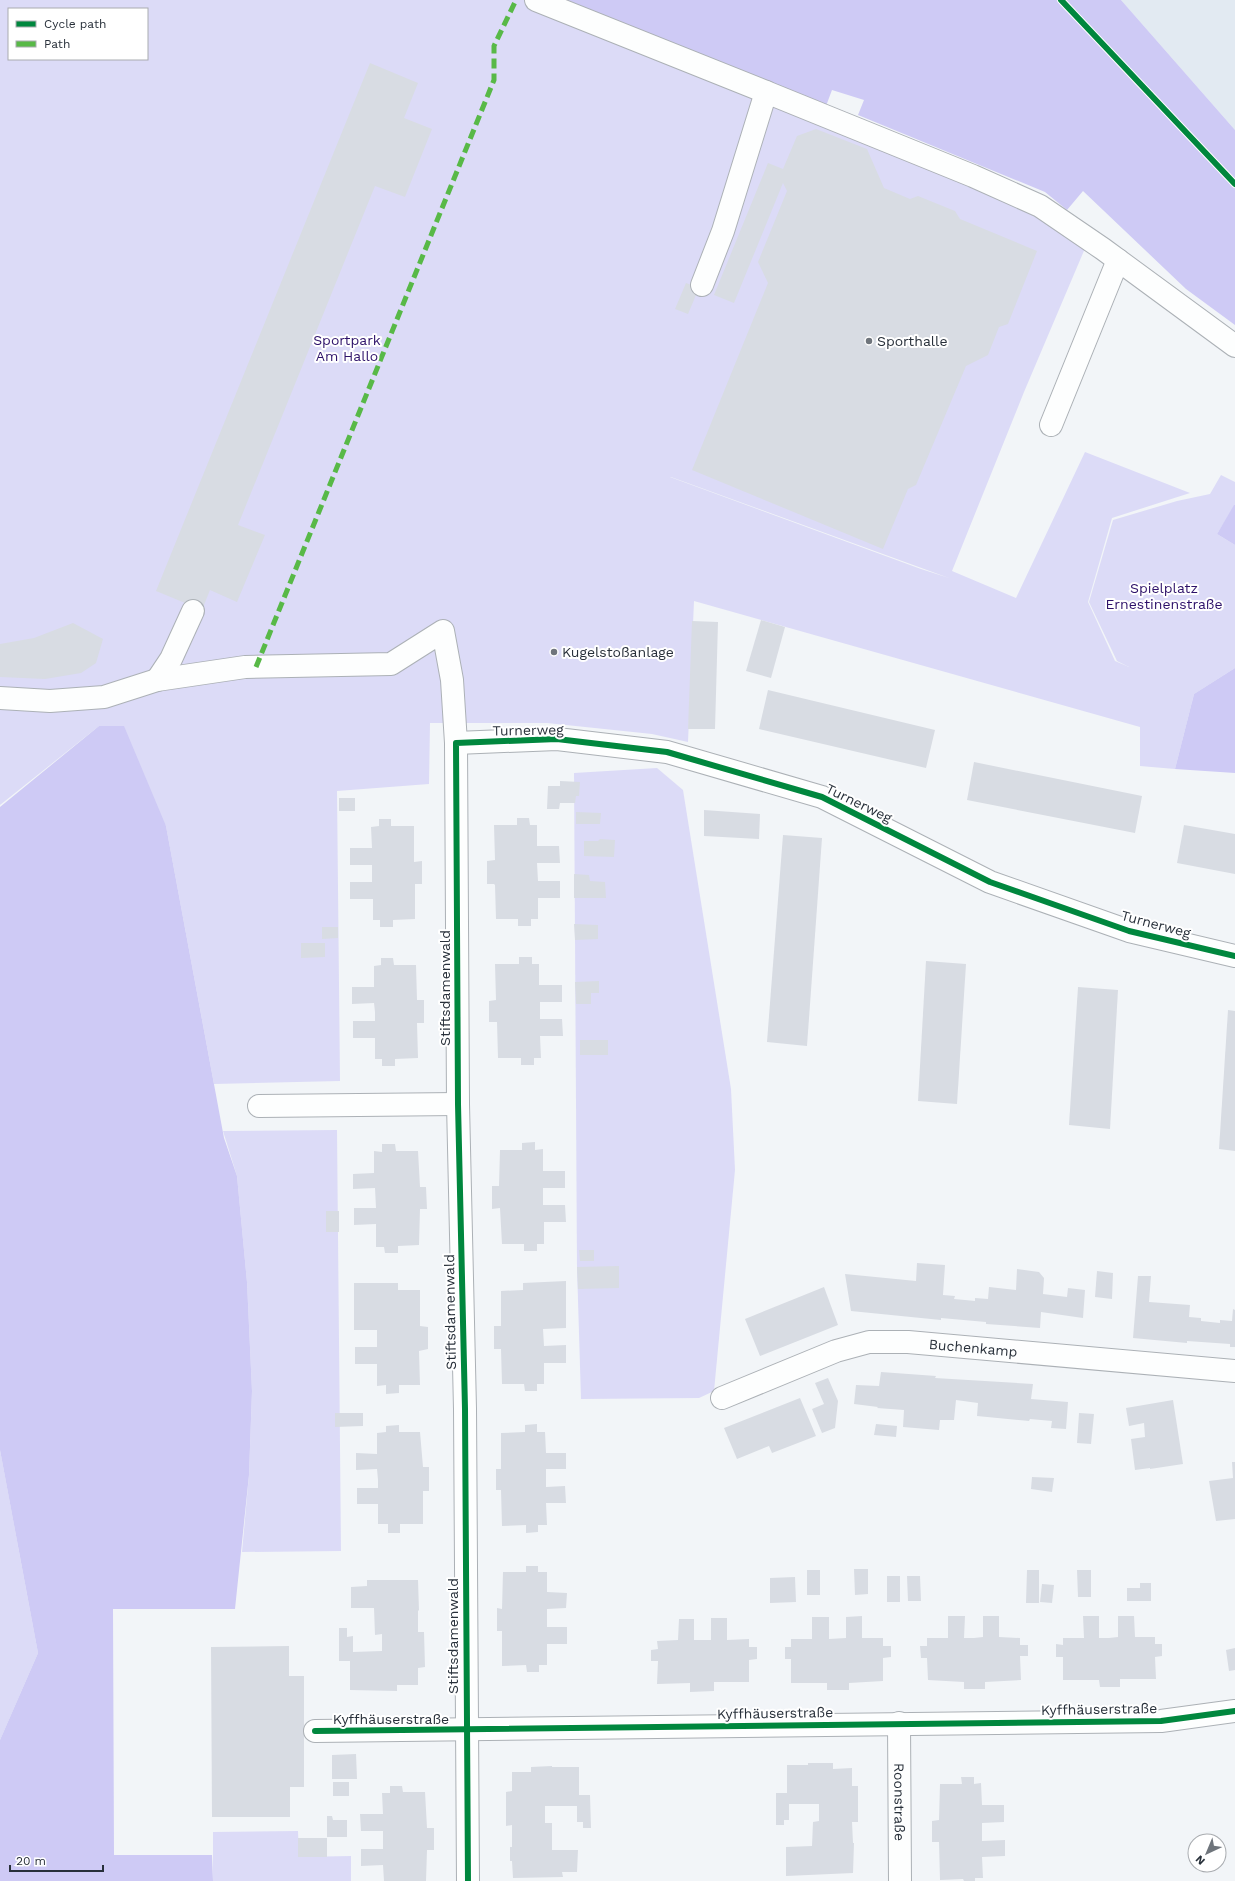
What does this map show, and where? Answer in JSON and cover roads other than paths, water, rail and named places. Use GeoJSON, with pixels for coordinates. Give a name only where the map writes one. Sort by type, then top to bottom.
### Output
{"type":"FeatureCollection","features":[{"type":"Feature","properties":{"kind":"street"},"geometry":{"type":"LineString","coordinates":[[536,0],[973,176],[1040,206],[1118,260],[1235,346]]}},
{"type":"Feature","properties":{"kind":"street"},"geometry":{"type":"LineString","coordinates":[[702,285],[723,231],[766,92]]}},
{"type":"Feature","properties":{"kind":"street"},"geometry":{"type":"LineString","coordinates":[[1051,425],[1118,260]]}},
{"type":"Feature","properties":{"kind":"street"},"geometry":{"type":"LineString","coordinates":[[0,698],[50,702],[104,697],[157,680],[171,659],[193,611]]}},
{"type":"Feature","properties":{"kind":"street","name":"Stiftsdamenwald"},"geometry":{"type":"LineString","coordinates":[[157,680],[246,667],[391,664],[443,631],[452,680],[456,743],[458,1104],[465,1409],[468,1881]]}},
{"type":"Feature","properties":{"kind":"street","name":"Turnerweg"},"geometry":{"type":"LineString","coordinates":[[456,743],[557,740],[667,752],[822,797],[990,882],[1129,931],[1235,956]]}},
{"type":"Feature","properties":{"kind":"street"},"geometry":{"type":"LineString","coordinates":[[259,1106],[458,1104]]}},
{"type":"Feature","properties":{"kind":"street","name":"Buchenkamp"},"geometry":{"type":"LineString","coordinates":[[722,1398],[836,1351],[869,1342],[908,1342],[1235,1371]]}},
{"type":"Feature","properties":{"kind":"street","name":"Kyffhäuserstraße"},"geometry":{"type":"LineString","coordinates":[[315,1731],[1161,1721],[1235,1711]]}},
{"type":"Feature","properties":{"kind":"street","name":"Roonstraße"},"geometry":{"type":"LineString","coordinates":[[899,1723],[900,1881]]}},
{"type":"Feature","properties":{"kind":"place","name":"Sporthalle"},"geometry":{"type":"Point","coordinates":[869,341]}},
{"type":"Feature","properties":{"kind":"place","name":"Kugelstoßanlage"},"geometry":{"type":"Point","coordinates":[554,652]}},
{"type":"Feature","properties":{"kind":"park label","name":"Sportpark Am Hallo"},"geometry":{"type":"Point","coordinates":[347,348]}},
{"type":"Feature","properties":{"kind":"park label","name":"Spielplatz Ernestinenstraße"},"geometry":{"type":"Point","coordinates":[1164,596]}}]}
